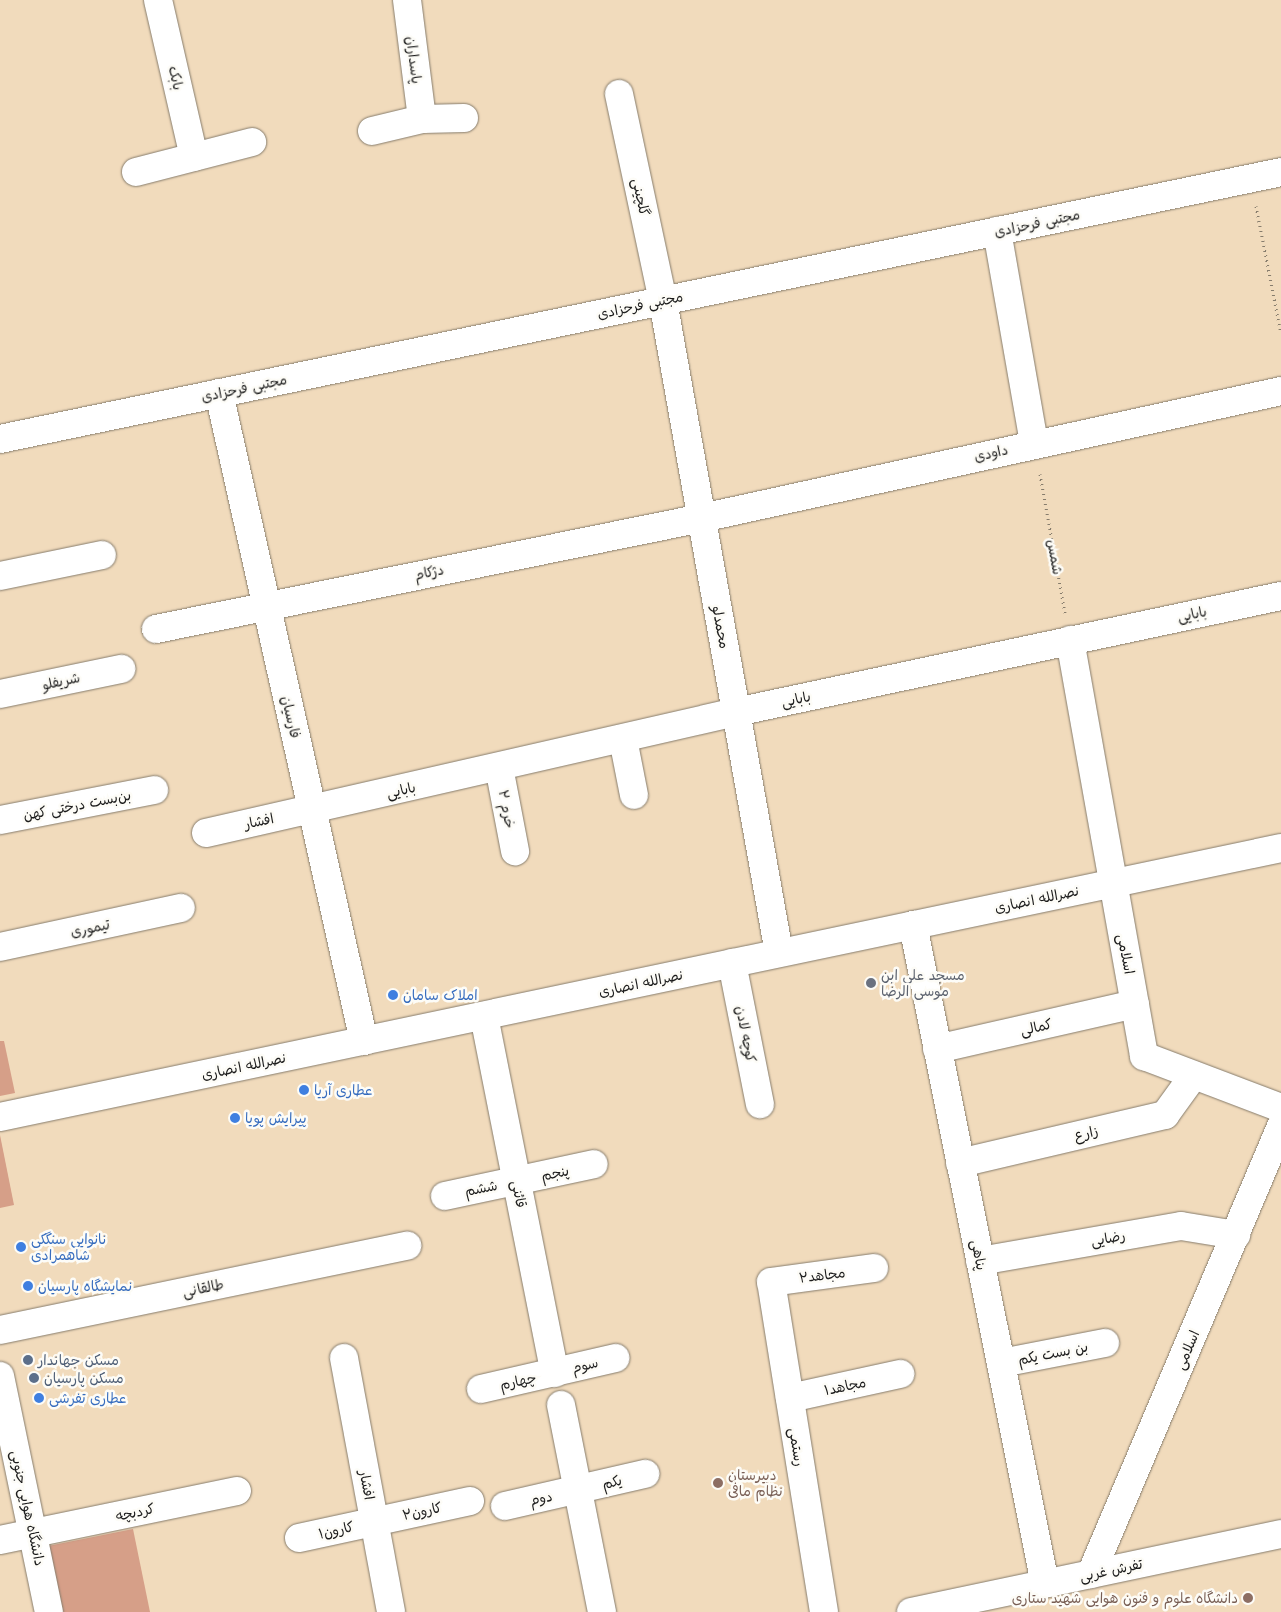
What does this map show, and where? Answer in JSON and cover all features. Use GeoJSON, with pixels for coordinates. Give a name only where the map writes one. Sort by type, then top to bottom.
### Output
{"type":"FeatureCollection","features":[{"type":"Feature","properties":{"kind":"street","name":"بابک"},"geometry":{"type":"LineString","coordinates":[[158,0],[194,157]]}},
{"type":"Feature","properties":{"kind":"street","name":"پاسداران"},"geometry":{"type":"LineString","coordinates":[[407,0],[422,119]]}},
{"type":"Feature","properties":{"kind":"street","name":"گلچینی"},"geometry":{"type":"LineString","coordinates":[[619,94],[663,301]]}},
{"type":"Feature","properties":{"kind":"street"},"geometry":{"type":"LineString","coordinates":[[372,131],[422,119],[464,118]]}},
{"type":"Feature","properties":{"kind":"street"},"geometry":{"type":"LineString","coordinates":[[136,172],[252,142]]}},
{"type":"Feature","properties":{"kind":"street","name":"مجتبی فرحزادی"},"geometry":{"type":"LineString","coordinates":[[0,439],[1281,172]]}},
{"type":"Feature","properties":{"kind":"street"},"geometry":{"type":"LineString","coordinates":[[997,231],[1034,443]]}},
{"type":"Feature","properties":{"kind":"street","name":"محمدلو"},"geometry":{"type":"LineString","coordinates":[[663,301],[779,953]]}},
{"type":"Feature","properties":{"kind":"street","name":"داودی"},"geometry":{"type":"LineString","coordinates":[[702,518],[1034,443],[1281,391]]}},
{"type":"Feature","properties":{"kind":"street","name":"فارسیان"},"geometry":{"type":"LineString","coordinates":[[218,393],[364,1041]]}},
{"type":"Feature","properties":{"kind":"street","name":"دژکام"},"geometry":{"type":"LineString","coordinates":[[156,629],[266,605],[702,518]]}},
{"type":"Feature","properties":{"kind":"street"},"geometry":{"type":"LineString","coordinates":[[0,576],[102,555]]}},
{"type":"Feature","properties":{"kind":"street","name":"بابایی"},"geometry":{"type":"LineString","coordinates":[[312,810],[736,712],[1281,596]]}},
{"type":"Feature","properties":{"kind":"street"},"geometry":{"type":"LineString","coordinates":[[1070,640],[1113,883]]}},
{"type":"Feature","properties":{"kind":"street","name":"شریفلو"},"geometry":{"type":"LineString","coordinates":[[0,694],[121,669]]}},
{"type":"Feature","properties":{"kind":"street"},"geometry":{"type":"LineString","coordinates":[[624,739],[634,794]]}},
{"type":"Feature","properties":{"kind":"street","name":"خرم ۲"},"geometry":{"type":"LineString","coordinates":[[499,767],[515,852]]}},
{"type":"Feature","properties":{"kind":"street","name":"بن‌بست درختی کهن"},"geometry":{"type":"LineString","coordinates":[[0,820],[154,790]]}},
{"type":"Feature","properties":{"kind":"street","name":"افشار"},"geometry":{"type":"LineString","coordinates":[[206,833],[312,810]]}},
{"type":"Feature","properties":{"kind":"street","name":"نصرالله انصاری"},"geometry":{"type":"LineString","coordinates":[[0,1117],[1281,848]]}},
{"type":"Feature","properties":{"kind":"street","name":"اسلامی"},"geometry":{"type":"LineString","coordinates":[[1113,883],[1144,1056],[1281,1108]]}},
{"type":"Feature","properties":{"kind":"street","name":"تیموری"},"geometry":{"type":"LineString","coordinates":[[0,947],[181,908]]}},
{"type":"Feature","properties":{"kind":"street","name":"پناهی"},"geometry":{"type":"LineString","coordinates":[[913,926],[1045,1584]]}},
{"type":"Feature","properties":{"kind":"street","name":"کوچه لادن"},"geometry":{"type":"LineString","coordinates":[[732,963],[760,1104]]}},
{"type":"Feature","properties":{"kind":"street","name":"کمالی"},"geometry":{"type":"LineString","coordinates":[[938,1049],[1135,1004]]}},
{"type":"Feature","properties":{"kind":"street","name":"قائنی"},"geometry":{"type":"LineString","coordinates":[[484,1016],[555,1373]]}},
{"type":"Feature","properties":{"kind":"street","name":"زارع"},"geometry":{"type":"LineString","coordinates":[[960,1163],[1165,1115],[1194,1075]]}},
{"type":"Feature","properties":{"kind":"street","name":"اسلامی"},"geometry":{"type":"LineString","coordinates":[[1091,1574],[1281,1126]]}},
{"type":"Feature","properties":{"kind":"street","name":"پنجم"},"geometry":{"type":"LineString","coordinates":[[517,1181],[594,1164]]}},
{"type":"Feature","properties":{"kind":"street","name":"ششم"},"geometry":{"type":"LineString","coordinates":[[445,1196],[517,1181]]}},
{"type":"Feature","properties":{"kind":"street","name":"رضایی"},"geometry":{"type":"LineString","coordinates":[[980,1261],[1181,1226],[1236,1235]]}},
{"type":"Feature","properties":{"kind":"street","name":"طالقانی"},"geometry":{"type":"LineString","coordinates":[[0,1330],[407,1246]]}},
{"type":"Feature","properties":{"kind":"street","name":"مجاهد۲"},"geometry":{"type":"LineString","coordinates":[[771,1282],[874,1268]]}},
{"type":"Feature","properties":{"kind":"street","name":"رستمی"},"geometry":{"type":"LineString","coordinates":[[771,1282],[824,1612]]}},
{"type":"Feature","properties":{"kind":"street","name":"بن بست یکم"},"geometry":{"type":"LineString","coordinates":[[1001,1363],[1105,1343]]}},
{"type":"Feature","properties":{"kind":"street","name":"افشار"},"geometry":{"type":"LineString","coordinates":[[344,1358],[391,1612]]}},
{"type":"Feature","properties":{"kind":"street","name":"سوم"},"geometry":{"type":"LineString","coordinates":[[555,1373],[616,1358]]}},
{"type":"Feature","properties":{"kind":"street","name":"چهارم"},"geometry":{"type":"LineString","coordinates":[[481,1389],[555,1373]]}},
{"type":"Feature","properties":{"kind":"street","name":"مجاهد۱"},"geometry":{"type":"LineString","coordinates":[[790,1398],[900,1374]]}},
{"type":"Feature","properties":{"kind":"street","name":"دانشگاه هوایی جنوبی"},"geometry":{"type":"LineString","coordinates":[[0,1376],[49,1612]]}},
{"type":"Feature","properties":{"kind":"street"},"geometry":{"type":"LineString","coordinates":[[561,1405],[602,1612]]}},
{"type":"Feature","properties":{"kind":"street","name":"یکم"},"geometry":{"type":"LineString","coordinates":[[578,1491],[645,1474]]}},
{"type":"Feature","properties":{"kind":"street","name":"کردبچه"},"geometry":{"type":"LineString","coordinates":[[0,1540],[237,1491]]}},
{"type":"Feature","properties":{"kind":"street","name":"دوم"},"geometry":{"type":"LineString","coordinates":[[504,1506],[578,1491]]}},
{"type":"Feature","properties":{"kind":"street","name":"کارون۲"},"geometry":{"type":"LineString","coordinates":[[374,1521],[470,1500]]}},
{"type":"Feature","properties":{"kind":"street","name":"کارون۱"},"geometry":{"type":"LineString","coordinates":[[299,1538],[374,1521]]}},
{"type":"Feature","properties":{"kind":"street","name":"تفرش غربی"},"geometry":{"type":"LineString","coordinates":[[911,1612],[1281,1534]]}},
{"type":"Feature","properties":{"kind":"path"},"geometry":{"type":"LineString","coordinates":[[1250,179],[1281,333]]}},
{"type":"Feature","properties":{"kind":"path","name":"شمس"},"geometry":{"type":"LineString","coordinates":[[1034,443],[1070,640]]}},
{"type":"Feature","properties":{"kind":"building"},"geometry":{"type":"Polygon","coordinates":[[[0,1041],[4,1041],[15,1093],[0,1096],[0,1041]]]}},
{"type":"Feature","properties":{"kind":"building"},"geometry":{"type":"Polygon","coordinates":[[[0,1135],[14,1205],[0,1208],[0,1135]]]}},
{"type":"Feature","properties":{"kind":"building"},"geometry":{"type":"Polygon","coordinates":[[[133,1529],[150,1612],[62,1612],[48,1546],[133,1529]]]}},
{"type":"Feature","properties":{"kind":"place","name":"مسجد علی ابن موسی الرضا"},"geometry":{"type":"Point","coordinates":[871,983]}},
{"type":"Feature","properties":{"kind":"place","name":"املاک سامان"},"geometry":{"type":"Point","coordinates":[393,995]}},
{"type":"Feature","properties":{"kind":"place","name":"عطاری آریا"},"geometry":{"type":"Point","coordinates":[304,1090]}},
{"type":"Feature","properties":{"kind":"place","name":"پیرایش پویا"},"geometry":{"type":"Point","coordinates":[235,1118]}},
{"type":"Feature","properties":{"kind":"place","name":"نانوایی سنگکی شاهمرادی"},"geometry":{"type":"Point","coordinates":[21,1247]}},
{"type":"Feature","properties":{"kind":"place","name":"نمایشگاه پارسیان"},"geometry":{"type":"Point","coordinates":[28,1286]}},
{"type":"Feature","properties":{"kind":"place","name":"مسکن جهاندار"},"geometry":{"type":"Point","coordinates":[28,1360]}},
{"type":"Feature","properties":{"kind":"place","name":"مسکن پارسیان"},"geometry":{"type":"Point","coordinates":[34,1378]}},
{"type":"Feature","properties":{"kind":"place","name":"عطاری تفرشی"},"geometry":{"type":"Point","coordinates":[39,1398]}},
{"type":"Feature","properties":{"kind":"place","name":"دبیرستان نظام مافی"},"geometry":{"type":"Point","coordinates":[718,1483]}},
{"type":"Feature","properties":{"kind":"place","name":"دانشگاه علوم و فنون هوایی شهید ستاری"},"geometry":{"type":"Point","coordinates":[1248,1598]}}]}
